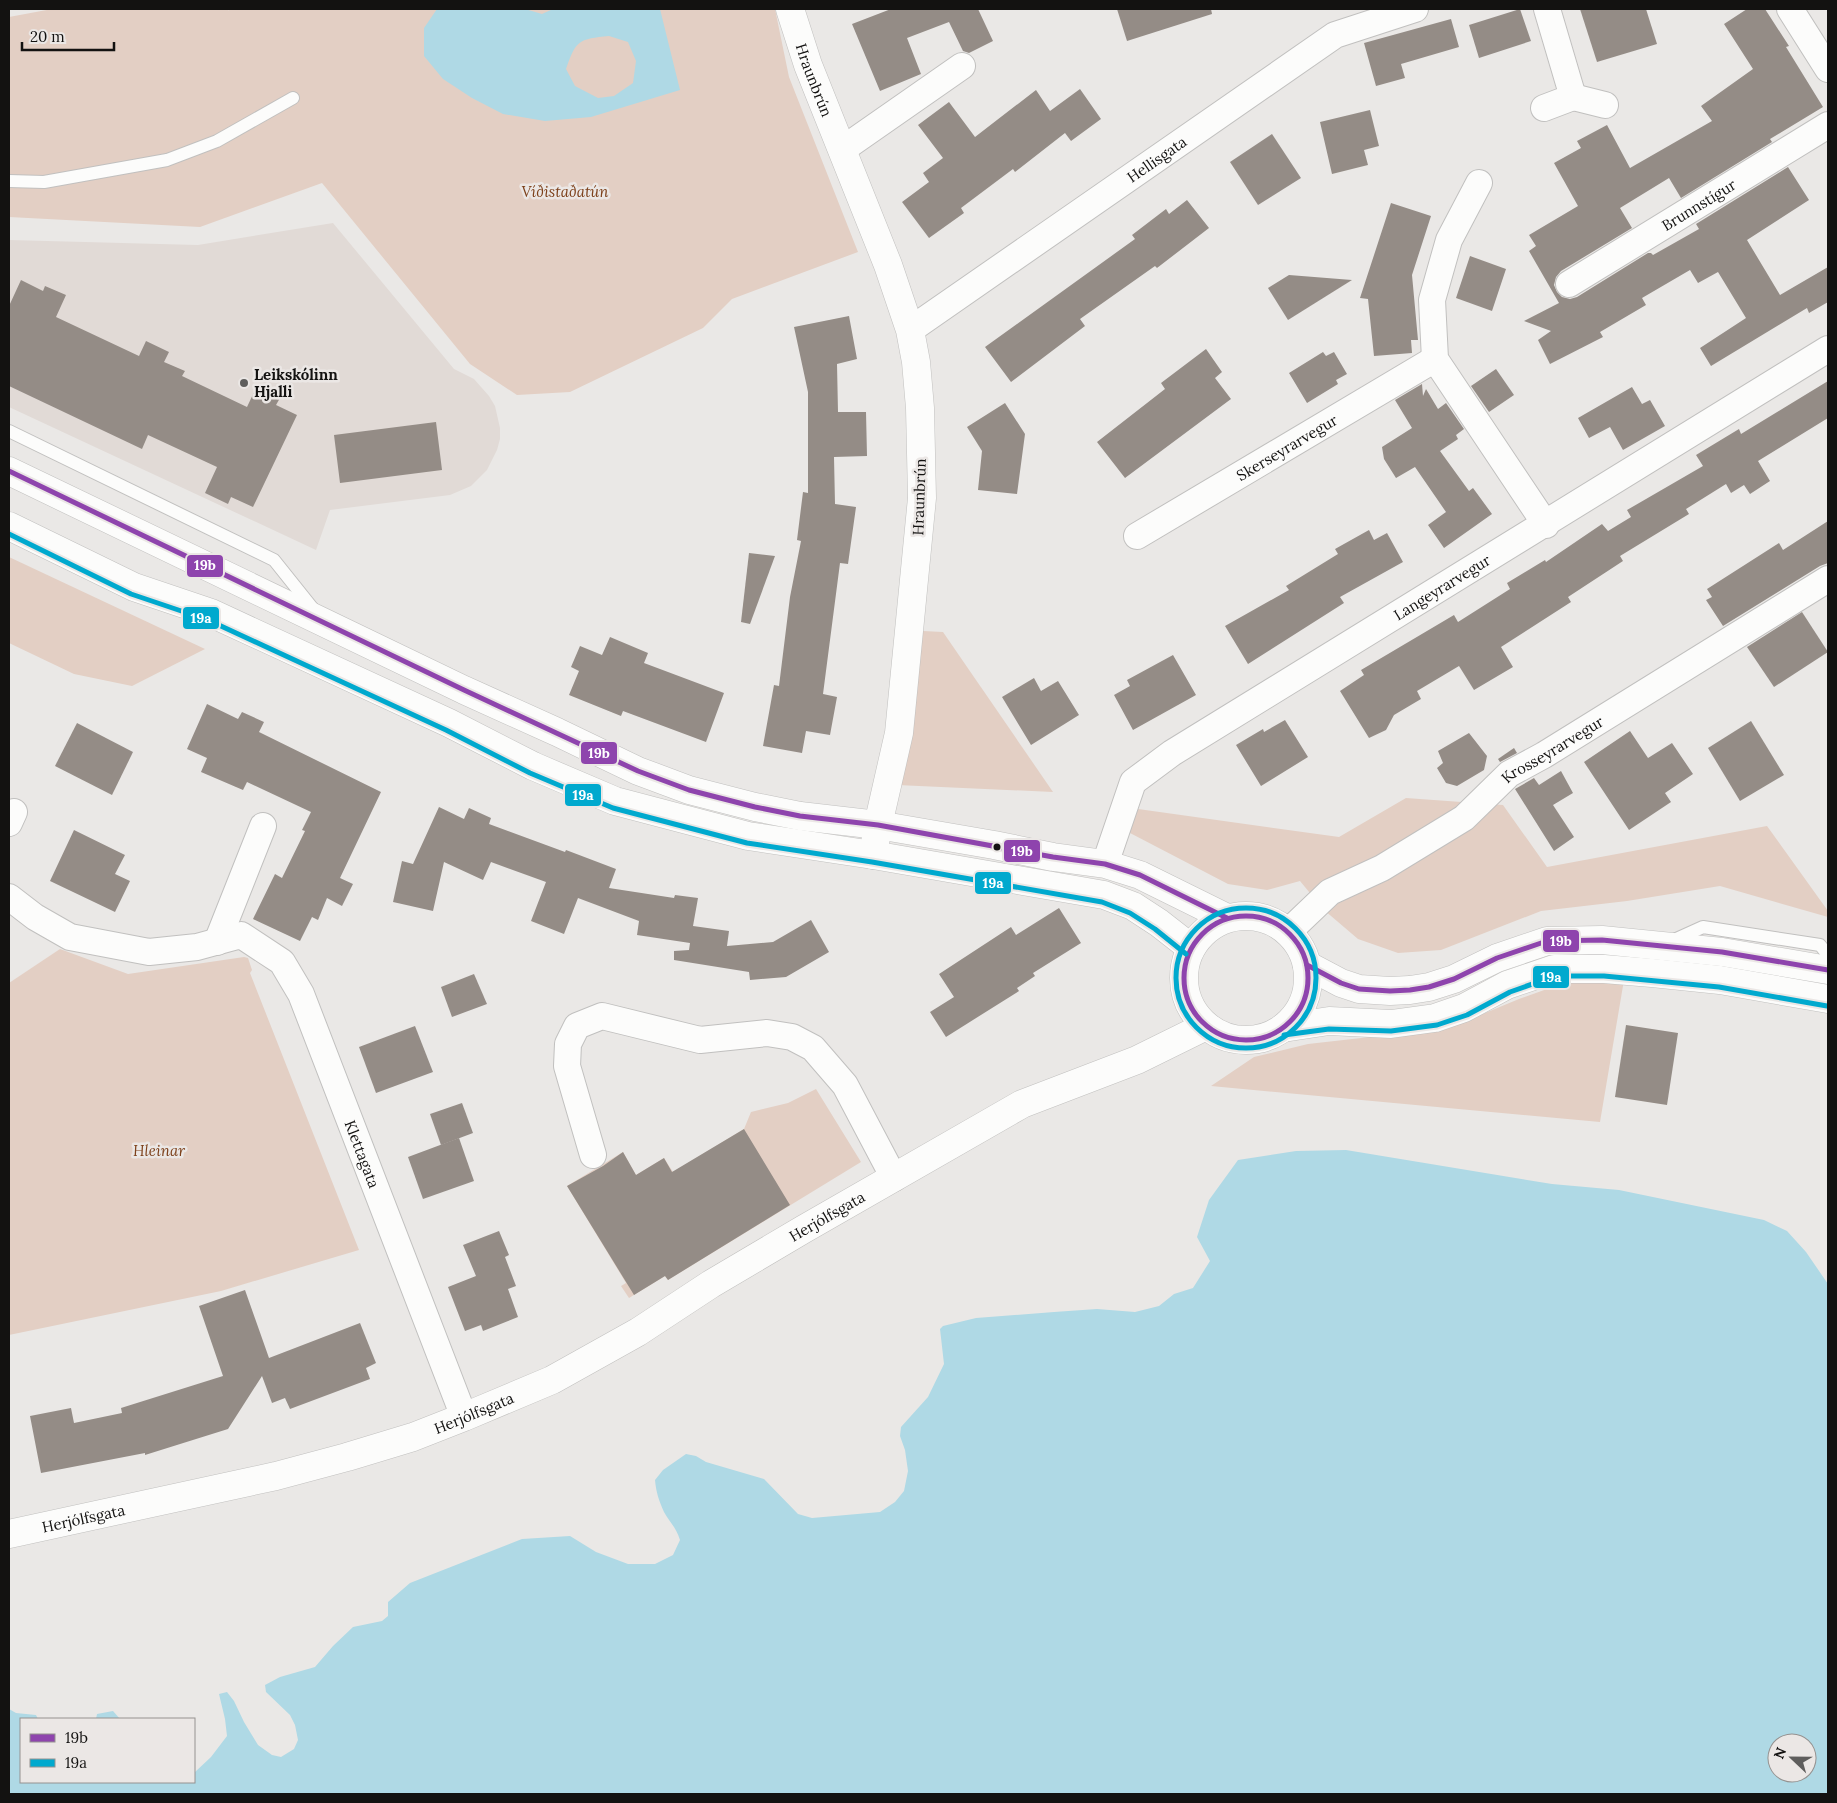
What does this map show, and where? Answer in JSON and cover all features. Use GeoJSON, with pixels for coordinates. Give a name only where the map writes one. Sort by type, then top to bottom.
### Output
{"type":"FeatureCollection","features":[{"type":"Feature","properties":{"kind":"main road","name":"Hraunbrún"},"geometry":{"type":"LineString","coordinates":[[790,9],[808,65],[888,265],[910,330],[916,362],[920,408],[922,498],[899,733],[873,855]]}},
{"type":"Feature","properties":{"kind":"main road"},"geometry":{"type":"LineString","coordinates":[[9,471],[464,690],[638,771],[689,790],[800,816],[878,825],[1053,857],[1105,864],[1140,875],[1227,918]]}},
{"type":"Feature","properties":{"kind":"main road"},"geometry":{"type":"LineString","coordinates":[[9,526],[134,586],[211,613],[449,723],[533,766],[615,801],[748,836],[873,855],[1104,895],[1133,906],[1160,922],[1191,948]]}},
{"type":"Feature","properties":{"kind":"main road"},"geometry":{"type":"LineString","coordinates":[[1244,915],[1260,917],[1275,923],[1288,932],[1300,947],[1307,965],[1308,983],[1304,1000],[1296,1016],[1283,1028],[1265,1037],[1244,1041],[1224,1037],[1206,1026],[1192,1010],[1184,990],[1184,968],[1191,948],[1200,935],[1213,924],[1227,918],[1244,915]]}},
{"type":"Feature","properties":{"kind":"main road"},"geometry":{"type":"LineString","coordinates":[[1307,965],[1341,983],[1360,990],[1390,991],[1429,987],[1454,979],[1497,958],[1547,941],[1602,940],[1722,952],[1828,970]]}},
{"type":"Feature","properties":{"kind":"main road"},"geometry":{"type":"LineString","coordinates":[[1283,1028],[1329,1021],[1391,1024],[1435,1018],[1464,1008],[1507,985],[1554,969],[1604,969],[1720,980],[1828,999]]}},
{"type":"Feature","properties":{"kind":"main road","name":"Herjólfsgata"},"geometry":{"type":"LineString","coordinates":[[9,1534],[276,1476],[347,1457],[413,1437],[552,1380],[638,1332],[720,1279],[804,1229],[1022,1104],[1137,1060],[1206,1026]]}},
{"type":"Feature","properties":{"kind":"street","name":"Hellisgata"},"geometry":{"type":"LineString","coordinates":[[910,330],[1335,35],[1415,9]]}},
{"type":"Feature","properties":{"kind":"street"},"geometry":{"type":"LineString","coordinates":[[1547,9],[1574,97]]}},
{"type":"Feature","properties":{"kind":"street"},"geometry":{"type":"LineString","coordinates":[[1790,9],[1828,69]]}},
{"type":"Feature","properties":{"kind":"street"},"geometry":{"type":"LineString","coordinates":[[843,149],[962,66]]}},
{"type":"Feature","properties":{"kind":"street"},"geometry":{"type":"LineString","coordinates":[[1544,108],[1574,97],[1604,105]]}},
{"type":"Feature","properties":{"kind":"street","name":"Brunnstígur"},"geometry":{"type":"LineString","coordinates":[[1569,284],[1828,125]]}},
{"type":"Feature","properties":{"kind":"street"},"geometry":{"type":"LineString","coordinates":[[1479,183],[1449,240],[1432,300],[1435,359],[1546,525]]}},
{"type":"Feature","properties":{"kind":"street","name":"Langeyrarvegur"},"geometry":{"type":"LineString","coordinates":[[1105,864],[1133,782],[1172,754],[1546,525],[1828,349]]}},
{"type":"Feature","properties":{"kind":"street","name":"Skerseyrarvegur"},"geometry":{"type":"LineString","coordinates":[[1137,536],[1435,359]]}},
{"type":"Feature","properties":{"kind":"street","name":"Krosseyrarvegur"},"geometry":{"type":"LineString","coordinates":[[1288,932],[1330,892],[1382,868],[1464,818],[1509,774],[1552,750],[1828,579]]}},
{"type":"Feature","properties":{"kind":"street"},"geometry":{"type":"LineString","coordinates":[[217,942],[263,826]]}},
{"type":"Feature","properties":{"kind":"street","name":"Klettagata"},"geometry":{"type":"LineString","coordinates":[[9,897],[35,917],[70,937],[149,952],[197,947],[241,935],[282,962],[301,994],[464,1417]]}},
{"type":"Feature","properties":{"kind":"street"},"geometry":{"type":"LineString","coordinates":[[593,1155],[567,1066],[568,1044],[577,1026],[602,1016],[700,1040],[767,1033],[792,1037],[813,1048],[845,1085],[894,1178]]}},
{"type":"Feature","properties":{"kind":"lane"},"geometry":{"type":"LineString","coordinates":[[9,181],[44,182],[166,160],[217,141],[293,98]]}},
{"type":"Feature","properties":{"kind":"lane"},"geometry":{"type":"LineString","coordinates":[[9,431],[274,560],[323,621]]}},
{"type":"Feature","properties":{"kind":"lane"},"geometry":{"type":"LineString","coordinates":[[1664,945],[1703,927],[1820,945],[1828,955]]}},
{"type":"Feature","properties":{"kind":"shaded area","name":"Leikskólinn Hjalli"},"geometry":{"type":"Polygon","coordinates":[[[333,223],[454,369],[474,379],[495,406],[500,428],[497,450],[487,470],[471,486],[450,495],[330,510],[316,550],[9,407],[9,240],[198,245],[333,223]]]}},
{"type":"Feature","properties":{"kind":"green space","name":"Víðistaðatún"},"geometry":{"type":"Polygon","coordinates":[[[52,9],[775,9],[789,77],[858,252],[732,299],[703,328],[570,392],[517,395],[470,364],[322,183],[200,227],[9,217],[9,17],[52,9]]]}},
{"type":"Feature","properties":{"kind":"green space"},"geometry":{"type":"Polygon","coordinates":[[[9,557],[205,649],[132,686],[74,674],[9,643],[9,557]]]}},
{"type":"Feature","properties":{"kind":"green space"},"geometry":{"type":"Polygon","coordinates":[[[923,631],[943,632],[1053,792],[897,785],[923,631]]]}},
{"type":"Feature","properties":{"kind":"green space"},"geometry":{"type":"Polygon","coordinates":[[[1406,798],[1503,805],[1547,867],[1767,826],[1828,911],[1828,917],[1720,886],[1627,901],[1541,911],[1441,950],[1398,953],[1358,939],[1324,910],[1300,881],[1267,890],[1228,884],[1130,833],[1131,808],[1339,837],[1406,798]]]}},
{"type":"Feature","properties":{"kind":"green space","name":"Hleinar"},"geometry":{"type":"Polygon","coordinates":[[[60,949],[128,974],[244,957],[248,958],[252,970],[250,973],[359,1250],[221,1291],[9,1335],[9,983],[60,949]]]}},
{"type":"Feature","properties":{"kind":"green space"},"geometry":{"type":"Polygon","coordinates":[[[1575,979],[1624,980],[1600,1122],[1211,1086],[1254,1057],[1308,1044],[1379,1036],[1461,1023],[1519,999],[1575,979]]]}},
{"type":"Feature","properties":{"kind":"green space"},"geometry":{"type":"Polygon","coordinates":[[[816,1089],[861,1162],[668,1280],[665,1276],[629,1298],[621,1286],[626,1283],[567,1186],[623,1152],[636,1175],[664,1158],[673,1172],[744,1129],[751,1112],[788,1103],[816,1089]]]}},
{"type":"Feature","properties":{"kind":"water"},"geometry":{"type":"Polygon","coordinates":[[[437,9],[525,9],[542,14],[553,9],[660,9],[680,90],[591,117],[545,121],[503,114],[472,98],[443,79],[424,56],[424,28],[437,9]],[[609,36],[591,38],[580,43],[573,52],[566,69],[575,86],[598,98],[614,96],[633,83],[636,61],[628,42],[609,36]]]}},
{"type":"Feature","properties":{"kind":"water"},"geometry":{"type":"Polygon","coordinates":[[[1346,1150],[1552,1184],[1619,1190],[1764,1220],[1787,1231],[1806,1252],[1828,1284],[1828,1794],[9,1794],[9,1709],[16,1713],[36,1715],[38,1718],[20,1718],[20,1783],[195,1783],[195,1772],[211,1757],[227,1736],[219,1694],[227,1692],[258,1745],[272,1755],[281,1757],[294,1749],[298,1740],[295,1725],[290,1715],[266,1692],[265,1685],[280,1677],[315,1667],[353,1627],[382,1621],[388,1616],[388,1602],[410,1583],[522,1539],[570,1536],[596,1552],[628,1564],[655,1564],[673,1555],[680,1540],[662,1508],[655,1480],[663,1470],[686,1454],[696,1456],[706,1462],[764,1479],[798,1514],[812,1518],[880,1512],[895,1502],[904,1491],[908,1471],[905,1450],[900,1436],[901,1427],[928,1397],[944,1364],[940,1329],[943,1326],[976,1318],[1097,1309],[1135,1312],[1159,1306],[1174,1294],[1193,1288],[1210,1261],[1197,1237],[1209,1200],[1238,1160],[1296,1151],[1346,1150]]]}},
{"type":"Feature","properties":{"kind":"water"},"geometry":{"type":"Polygon","coordinates":[[[113,1711],[119,1718],[96,1718],[97,1714],[113,1711]]]}},
{"type":"Feature","properties":{"kind":"building"},"geometry":{"type":"Polygon","coordinates":[[[891,9],[978,9],[993,41],[969,53],[963,51],[949,22],[907,38],[921,74],[880,91],[852,24],[891,9]]]}},
{"type":"Feature","properties":{"kind":"building"},"geometry":{"type":"Polygon","coordinates":[[[1117,9],[1211,9],[1212,14],[1127,41],[1117,9]]]}},
{"type":"Feature","properties":{"kind":"building"},"geometry":{"type":"Polygon","coordinates":[[[1520,9],[1531,41],[1479,58],[1469,25],[1520,9]]]}},
{"type":"Feature","properties":{"kind":"building"},"geometry":{"type":"Polygon","coordinates":[[[1580,9],[1646,9],[1657,44],[1597,62],[1580,9]]]}},
{"type":"Feature","properties":{"kind":"building"},"geometry":{"type":"Polygon","coordinates":[[[1747,9],[1765,9],[1789,46],[1786,47],[1823,107],[1770,139],[1772,142],[1681,198],[1669,178],[1620,208],[1632,228],[1561,271],[1556,277],[1554,285],[1562,297],[1570,299],[1577,297],[1648,253],[1653,255],[1699,229],[1696,224],[1788,167],[1809,200],[1747,240],[1780,295],[1828,267],[1828,302],[1809,313],[1807,308],[1711,366],[1700,348],[1746,318],[1718,272],[1698,283],[1690,270],[1642,298],[1646,305],[1600,332],[1603,337],[1550,364],[1538,340],[1551,331],[1524,321],[1559,303],[1529,251],[1536,246],[1529,235],[1578,206],[1554,163],[1581,148],[1577,141],[1607,125],[1630,168],[1712,121],[1701,106],[1753,69],[1724,24],[1747,9]]]}},
{"type":"Feature","properties":{"kind":"building"},"geometry":{"type":"Polygon","coordinates":[[[1451,19],[1459,47],[1401,64],[1405,78],[1376,86],[1364,43],[1451,19]]]}},
{"type":"Feature","properties":{"kind":"building"},"geometry":{"type":"Polygon","coordinates":[[[1080,89],[1101,119],[1071,141],[1065,133],[1015,172],[1013,169],[961,208],[964,213],[929,238],[902,202],[929,182],[923,173],[943,158],[918,125],[949,102],[975,137],[1036,90],[1050,111],[1080,89]]]}},
{"type":"Feature","properties":{"kind":"building"},"geometry":{"type":"Polygon","coordinates":[[[1370,110],[1379,146],[1364,150],[1368,165],[1332,174],[1320,122],[1370,110]]]}},
{"type":"Feature","properties":{"kind":"building"},"geometry":{"type":"Polygon","coordinates":[[[1272,134],[1301,178],[1258,205],[1230,162],[1272,134]]]}},
{"type":"Feature","properties":{"kind":"building"},"geometry":{"type":"Polygon","coordinates":[[[1187,200],[1209,228],[1157,268],[1155,266],[1080,319],[1085,326],[1011,382],[985,347],[1135,239],[1132,235],[1166,209],[1169,214],[1187,200]]]}},
{"type":"Feature","properties":{"kind":"building"},"geometry":{"type":"Polygon","coordinates":[[[1391,203],[1431,216],[1412,275],[1418,340],[1411,340],[1412,353],[1374,356],[1368,299],[1360,298],[1391,203]]]}},
{"type":"Feature","properties":{"kind":"building"},"geometry":{"type":"Polygon","coordinates":[[[1470,256],[1506,269],[1492,311],[1456,298],[1470,256]]]}},
{"type":"Feature","properties":{"kind":"building"},"geometry":{"type":"Polygon","coordinates":[[[1289,275],[1352,280],[1288,320],[1268,288],[1289,275]]]}},
{"type":"Feature","properties":{"kind":"building"},"geometry":{"type":"Polygon","coordinates":[[[21,280],[43,291],[45,286],[66,295],[56,317],[139,356],[146,341],[169,352],[164,362],[185,371],[182,376],[247,407],[257,386],[280,398],[276,405],[297,415],[253,507],[231,497],[228,504],[205,493],[217,467],[148,435],[142,449],[9,386],[9,306],[21,280]]]}},
{"type":"Feature","properties":{"kind":"building"},"geometry":{"type":"Polygon","coordinates":[[[849,316],[857,359],[837,364],[838,412],[866,412],[867,456],[834,457],[835,504],[856,507],[848,564],[840,563],[823,694],[837,697],[830,735],[806,731],[802,753],[763,746],[774,685],[779,686],[790,597],[801,541],[797,540],[803,492],[808,493],[808,392],[794,327],[849,316]]]}},
{"type":"Feature","properties":{"kind":"building"},"geometry":{"type":"Polygon","coordinates":[[[1206,349],[1222,372],[1215,378],[1231,399],[1125,478],[1097,442],[1165,389],[1161,383],[1206,349]]]}},
{"type":"Feature","properties":{"kind":"building"},"geometry":{"type":"Polygon","coordinates":[[[1323,352],[1326,356],[1334,352],[1347,374],[1336,380],[1338,384],[1307,403],[1289,373],[1323,352]]]}},
{"type":"Feature","properties":{"kind":"building"},"geometry":{"type":"Polygon","coordinates":[[[1496,369],[1514,395],[1489,412],[1471,386],[1496,369]]]}},
{"type":"Feature","properties":{"kind":"building"},"geometry":{"type":"Polygon","coordinates":[[[1828,381],[1828,418],[1758,461],[1770,481],[1750,494],[1744,485],[1731,493],[1726,484],[1686,509],[1689,514],[1620,556],[1623,561],[1568,597],[1571,602],[1501,647],[1513,667],[1474,690],[1459,666],[1417,691],[1421,699],[1394,715],[1386,730],[1369,738],[1340,691],[1364,675],[1361,670],[1454,615],[1458,622],[1510,589],[1507,583],[1545,560],[1546,562],[1602,524],[1608,531],[1631,517],[1627,510],[1703,466],[1696,455],[1739,429],[1741,434],[1828,381]]]}},
{"type":"Feature","properties":{"kind":"building"},"geometry":{"type":"Polygon","coordinates":[[[1422,384],[1423,396],[1426,389],[1438,409],[1446,403],[1464,429],[1456,435],[1458,439],[1440,451],[1469,491],[1473,488],[1492,514],[1444,548],[1428,525],[1446,512],[1415,467],[1396,478],[1384,459],[1382,447],[1412,428],[1395,400],[1422,384]]]}},
{"type":"Feature","properties":{"kind":"building"},"geometry":{"type":"Polygon","coordinates":[[[1632,387],[1642,404],[1650,400],[1665,426],[1623,450],[1610,427],[1589,438],[1578,418],[1632,387]]]}},
{"type":"Feature","properties":{"kind":"building"},"geometry":{"type":"Polygon","coordinates":[[[1005,403],[1025,434],[1017,494],[978,490],[982,451],[967,427],[1005,403]]]}},
{"type":"Feature","properties":{"kind":"building"},"geometry":{"type":"Polygon","coordinates":[[[436,422],[442,470],[340,483],[334,435],[436,422]]]}},
{"type":"Feature","properties":{"kind":"building"},"geometry":{"type":"Polygon","coordinates":[[[1828,521],[1828,563],[1820,566],[1723,626],[1706,600],[1712,597],[1707,589],[1779,543],[1783,550],[1828,521]]]}},
{"type":"Feature","properties":{"kind":"building"},"geometry":{"type":"Polygon","coordinates":[[[1369,530],[1374,540],[1387,533],[1403,562],[1340,597],[1344,603],[1248,664],[1225,626],[1289,590],[1286,586],[1338,554],[1335,549],[1369,530]]]}},
{"type":"Feature","properties":{"kind":"building"},"geometry":{"type":"Polygon","coordinates":[[[749,553],[775,556],[750,624],[741,622],[749,553]]]}},
{"type":"Feature","properties":{"kind":"building"},"geometry":{"type":"Polygon","coordinates":[[[1802,612],[1828,652],[1774,687],[1747,647],[1802,612]]]}},
{"type":"Feature","properties":{"kind":"building"},"geometry":{"type":"Polygon","coordinates":[[[610,637],[648,653],[644,663],[724,693],[706,742],[623,711],[621,716],[569,695],[579,671],[571,667],[580,646],[602,655],[610,637]]]}},
{"type":"Feature","properties":{"kind":"building"},"geometry":{"type":"Polygon","coordinates":[[[1173,655],[1196,695],[1133,730],[1114,695],[1130,686],[1127,680],[1173,655]]]}},
{"type":"Feature","properties":{"kind":"building"},"geometry":{"type":"Polygon","coordinates":[[[1034,678],[1041,691],[1058,681],[1079,715],[1031,745],[1002,697],[1034,678]]]}},
{"type":"Feature","properties":{"kind":"building"},"geometry":{"type":"Polygon","coordinates":[[[207,704],[238,719],[242,712],[264,722],[259,732],[381,792],[340,878],[353,884],[342,906],[327,898],[318,920],[312,917],[300,941],[253,919],[275,874],[282,878],[305,831],[302,830],[311,812],[247,782],[243,790],[201,772],[207,758],[187,749],[207,704]]]}},
{"type":"Feature","properties":{"kind":"building"},"geometry":{"type":"Polygon","coordinates":[[[1285,720],[1308,757],[1261,786],[1236,745],[1263,729],[1264,732],[1285,720]]]}},
{"type":"Feature","properties":{"kind":"building"},"geometry":{"type":"Polygon","coordinates":[[[1751,721],[1784,775],[1740,801],[1708,748],[1751,721]]]}},
{"type":"Feature","properties":{"kind":"building"},"geometry":{"type":"Polygon","coordinates":[[[77,723],[133,752],[112,795],[55,766],[77,723]]]}},
{"type":"Feature","properties":{"kind":"building"},"geometry":{"type":"Polygon","coordinates":[[[1630,731],[1648,758],[1672,743],[1693,774],[1665,793],[1671,802],[1629,830],[1584,762],[1630,731]]]}},
{"type":"Feature","properties":{"kind":"building"},"geometry":{"type":"Polygon","coordinates":[[[1469,733],[1487,756],[1484,770],[1457,786],[1446,783],[1437,768],[1443,763],[1438,751],[1469,733]]]}},
{"type":"Feature","properties":{"kind":"building"},"geometry":{"type":"Polygon","coordinates":[[[1514,748],[1517,753],[1500,762],[1498,759],[1514,748]]]}},
{"type":"Feature","properties":{"kind":"building"},"geometry":{"type":"Polygon","coordinates":[[[1561,771],[1573,793],[1553,805],[1574,837],[1554,851],[1515,789],[1534,778],[1539,785],[1561,771]]]}},
{"type":"Feature","properties":{"kind":"building"},"geometry":{"type":"Polygon","coordinates":[[[439,807],[464,819],[469,808],[491,818],[489,824],[616,869],[609,888],[674,898],[675,895],[698,898],[693,926],[729,931],[727,946],[773,942],[811,920],[829,952],[786,977],[750,980],[749,972],[674,960],[674,951],[689,950],[690,943],[637,935],[639,921],[578,898],[564,934],[531,921],[546,882],[491,862],[483,880],[444,862],[433,911],[393,902],[402,861],[413,864],[439,807]]]}},
{"type":"Feature","properties":{"kind":"building"},"geometry":{"type":"Polygon","coordinates":[[[74,830],[125,855],[115,874],[130,881],[115,912],[50,881],[74,830]]]}},
{"type":"Feature","properties":{"kind":"building"},"geometry":{"type":"Polygon","coordinates":[[[1059,908],[1081,943],[1033,973],[1035,976],[1017,988],[1019,991],[946,1037],[930,1012],[954,997],[939,974],[1011,927],[1016,935],[1059,908]]]}},
{"type":"Feature","properties":{"kind":"building"},"geometry":{"type":"Polygon","coordinates":[[[474,974],[487,1004],[452,1017],[441,987],[474,974]]]}},
{"type":"Feature","properties":{"kind":"building"},"geometry":{"type":"Polygon","coordinates":[[[1626,1025],[1678,1033],[1667,1105],[1615,1097],[1626,1025]]]}},
{"type":"Feature","properties":{"kind":"building"},"geometry":{"type":"Polygon","coordinates":[[[415,1026],[433,1072],[376,1093],[359,1047],[415,1026]]]}},
{"type":"Feature","properties":{"kind":"building"},"geometry":{"type":"Polygon","coordinates":[[[462,1103],[473,1133],[441,1145],[430,1114],[462,1103]]]}},
{"type":"Feature","properties":{"kind":"building"},"geometry":{"type":"Polygon","coordinates":[[[744,1129],[790,1205],[668,1280],[665,1276],[634,1295],[567,1186],[603,1166],[623,1152],[636,1175],[664,1158],[672,1172],[744,1129]]]}},
{"type":"Feature","properties":{"kind":"building"},"geometry":{"type":"Polygon","coordinates":[[[459,1138],[474,1181],[423,1199],[408,1157],[459,1138]]]}},
{"type":"Feature","properties":{"kind":"building"},"geometry":{"type":"Polygon","coordinates":[[[499,1231],[509,1255],[505,1257],[516,1286],[508,1289],[518,1317],[483,1331],[481,1325],[465,1331],[448,1287],[476,1276],[463,1245],[499,1231]]]}},
{"type":"Feature","properties":{"kind":"building"},"geometry":{"type":"Polygon","coordinates":[[[245,1290],[269,1358],[360,1323],[376,1363],[366,1368],[370,1379],[290,1409],[285,1398],[272,1403],[262,1376],[228,1429],[145,1455],[145,1453],[41,1473],[30,1416],[71,1408],[74,1423],[122,1413],[121,1408],[223,1376],[199,1306],[245,1290]]]}},
{"type":"Feature","properties":{"kind":"transit line","name":"19b"},"geometry":{"type":"LineString","coordinates":[[9,471],[464,690],[638,771],[689,790],[800,816],[878,825],[1053,857],[1105,864],[1140,875],[1227,918]]}},
{"type":"Feature","properties":{"kind":"transit line","name":"19a"},"geometry":{"type":"LineString","coordinates":[[9,534],[131,594],[208,620],[446,730],[530,773],[613,808],[747,843],[872,862],[1102,902],[1130,913],[1155,929],[1186,954]]}},
{"type":"Feature","properties":{"kind":"transit line","name":"19a"},"geometry":{"type":"LineString","coordinates":[[1246,908],[1273,914],[1285,920],[1295,929],[1304,939],[1310,951],[1316,978],[1310,1005],[1304,1017],[1295,1027],[1285,1036],[1273,1042],[1246,1048],[1219,1042],[1207,1036],[1197,1027],[1188,1017],[1182,1005],[1176,978],[1182,951],[1188,939],[1197,929],[1207,920],[1219,914],[1246,908]]}},
{"type":"Feature","properties":{"kind":"transit line","name":"19b"},"geometry":{"type":"LineString","coordinates":[[1246,916],[1270,921],[1290,934],[1303,954],[1308,978],[1303,1002],[1290,1022],[1270,1035],[1246,1040],[1222,1035],[1202,1022],[1189,1002],[1184,978],[1189,954],[1202,934],[1222,921],[1246,916]]}},
{"type":"Feature","properties":{"kind":"transit line","name":"19b"},"geometry":{"type":"LineString","coordinates":[[1307,965],[1341,983],[1359,989],[1410,990],[1429,987],[1454,979],[1497,958],[1547,941],[1602,940],[1722,952],[1828,970]]}},
{"type":"Feature","properties":{"kind":"transit line","name":"19a"},"geometry":{"type":"LineString","coordinates":[[1284,1035],[1329,1029],[1391,1031],[1437,1025],[1467,1015],[1510,992],[1555,976],[1604,976],[1719,987],[1827,1006]]}},
{"type":"Feature","properties":{"kind":"place","name":"Leikskólinn Hjalli"},"geometry":{"type":"Point","coordinates":[244,383]}}]}
